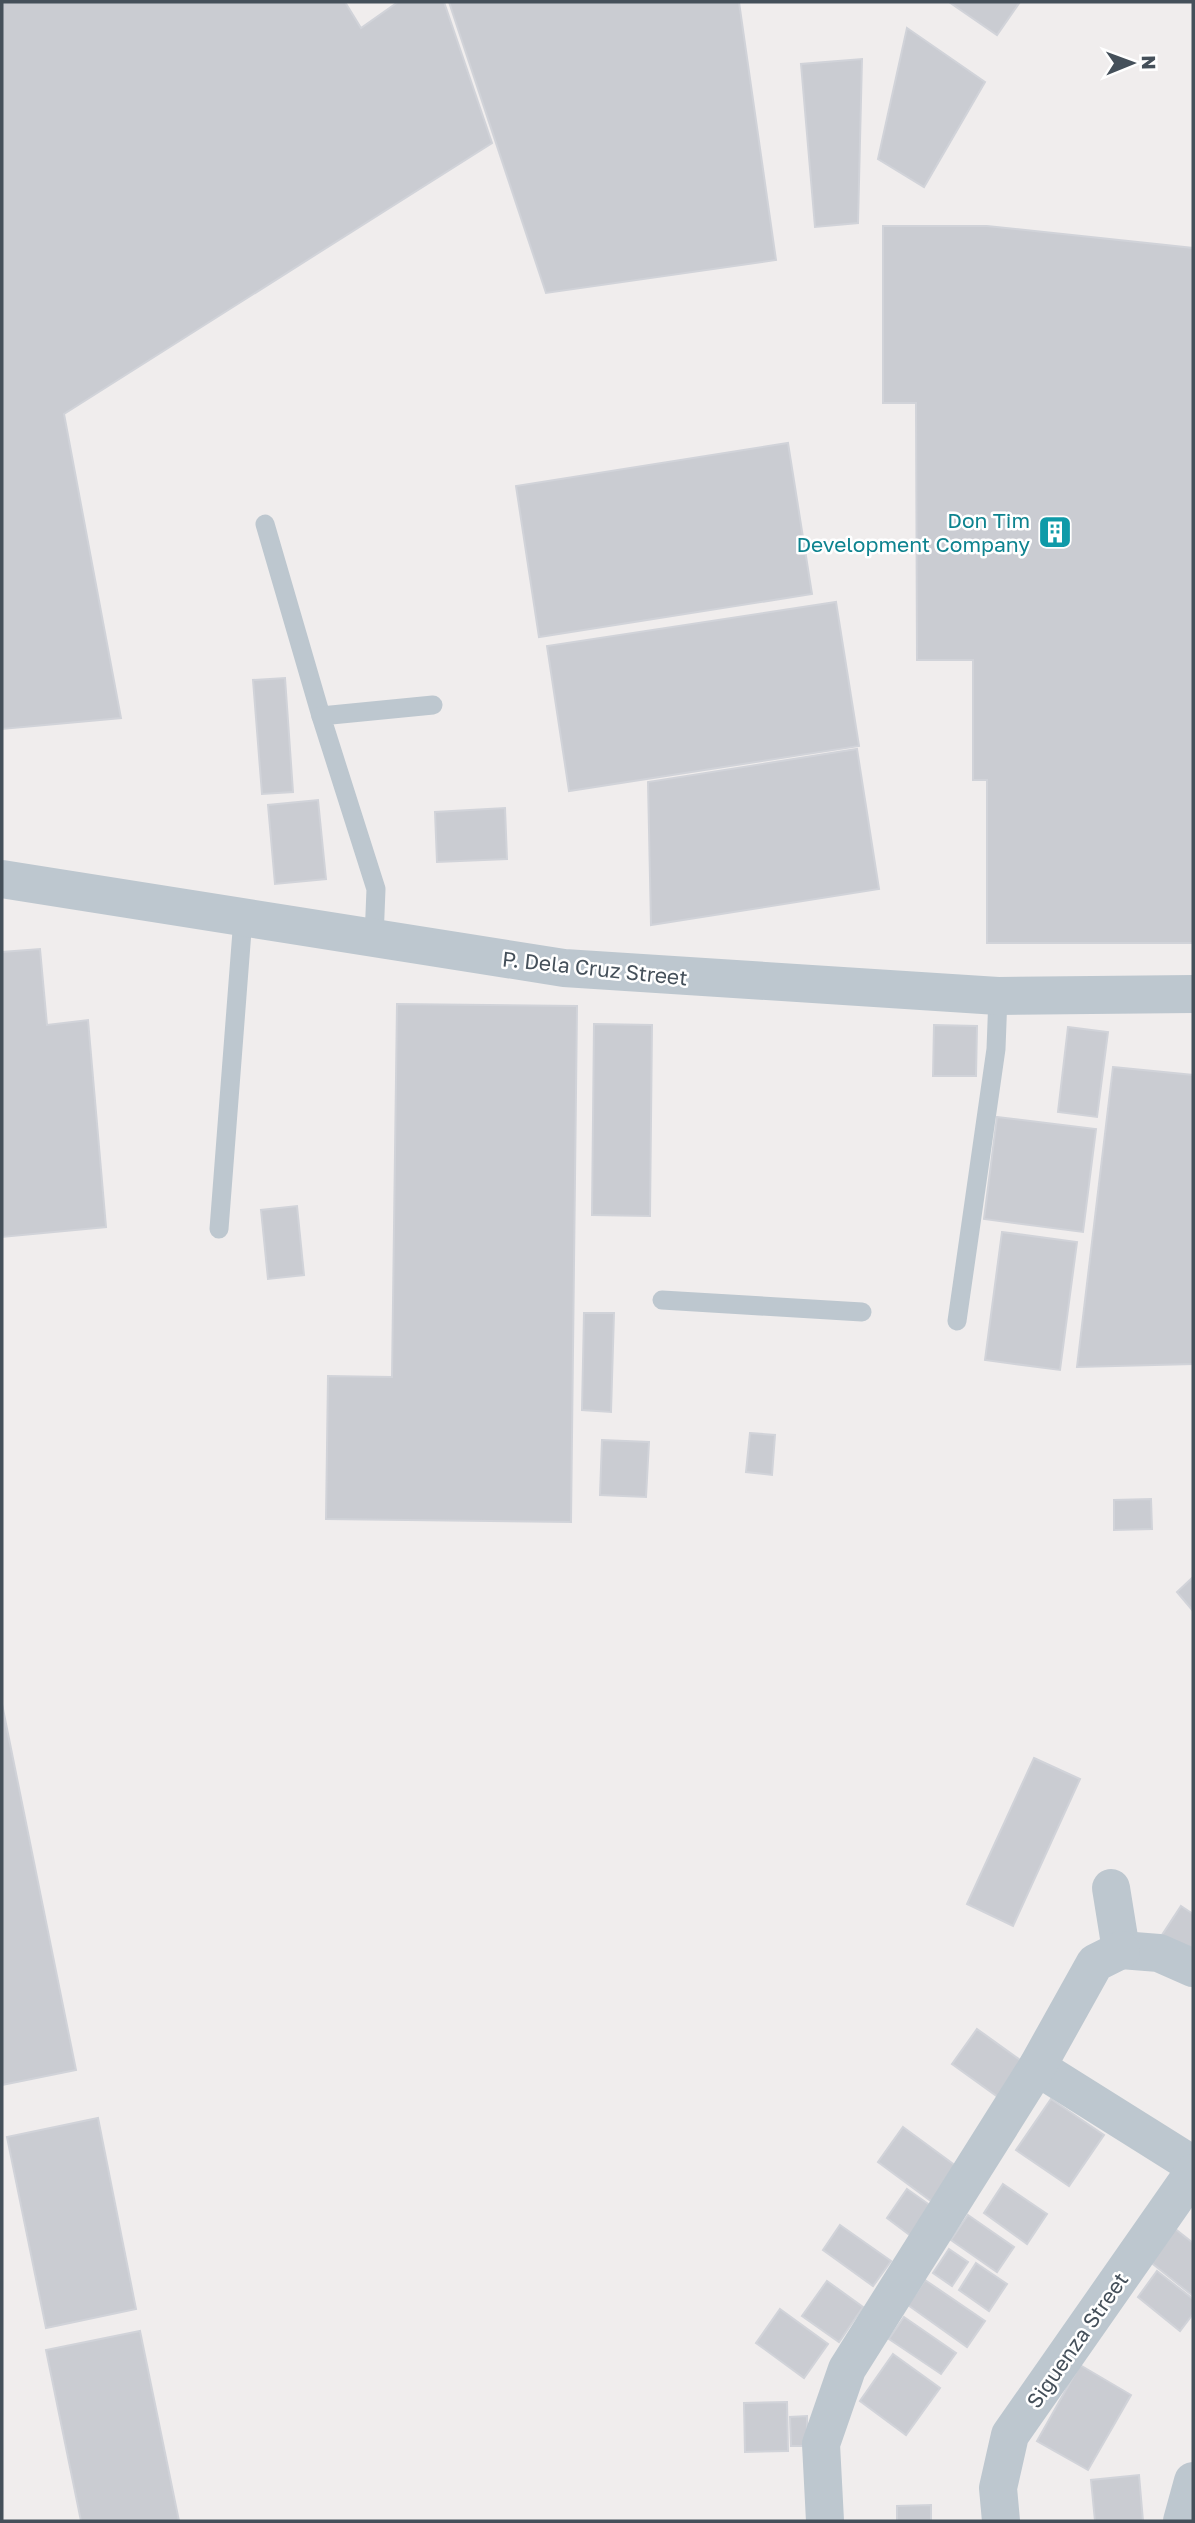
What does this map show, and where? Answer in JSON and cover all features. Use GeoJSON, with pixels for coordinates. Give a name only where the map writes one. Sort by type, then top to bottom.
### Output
{"type":"FeatureCollection","features":[{"type":"Feature","properties":{"kind":"street","name":"P. Dela Cruz Street"},"geometry":{"type":"LineString","coordinates":[[2,879],[564,968],[998,996],[1193,994]]}},
{"type":"Feature","properties":{"kind":"street"},"geometry":{"type":"LineString","coordinates":[[1111,1888],[1121,1950]]}},
{"type":"Feature","properties":{"kind":"street"},"geometry":{"type":"LineString","coordinates":[[825,2521],[821,2444],[847,2369],[1037,2067],[1095,1963],[1121,1950],[1159,1952],[1193,1969]]}},
{"type":"Feature","properties":{"kind":"street"},"geometry":{"type":"LineString","coordinates":[[1037,2067],[1193,2165]]}},
{"type":"Feature","properties":{"kind":"street","name":"Siguenza Street"},"geometry":{"type":"LineString","coordinates":[[1000,2521],[998,2488],[1010,2435],[1193,2173]]}},
{"type":"Feature","properties":{"kind":"street"},"geometry":{"type":"LineString","coordinates":[[1182,2521],[1193,2481]]}},
{"type":"Feature","properties":{"kind":"lane"},"geometry":{"type":"LineString","coordinates":[[265,524],[321,716],[376,889],[374,939]]}},
{"type":"Feature","properties":{"kind":"lane"},"geometry":{"type":"LineString","coordinates":[[321,716],[433,705]]}},
{"type":"Feature","properties":{"kind":"lane"},"geometry":{"type":"LineString","coordinates":[[219,1229],[243,918]]}},
{"type":"Feature","properties":{"kind":"lane"},"geometry":{"type":"LineString","coordinates":[[957,1321],[996,1049],[998,996]]}},
{"type":"Feature","properties":{"kind":"lane"},"geometry":{"type":"LineString","coordinates":[[662,1300],[862,1312]]}},
{"type":"Feature","properties":{"kind":"building"},"geometry":{"type":"Polygon","coordinates":[[[2,2],[345,2],[361,28],[398,2],[444,2],[492,143],[64,414],[121,718],[2,729],[2,2]]]}},
{"type":"Feature","properties":{"kind":"building"},"geometry":{"type":"Polygon","coordinates":[[[449,2],[739,2],[776,260],[546,293],[449,2]]]}},
{"type":"Feature","properties":{"kind":"building"},"geometry":{"type":"Polygon","coordinates":[[[949,2],[1020,2],[997,35],[949,2]]]}},
{"type":"Feature","properties":{"kind":"building"},"geometry":{"type":"Polygon","coordinates":[[[907,28],[985,82],[924,187],[878,159],[907,28]]]}},
{"type":"Feature","properties":{"kind":"building"},"geometry":{"type":"Polygon","coordinates":[[[862,59],[858,223],[815,227],[801,64],[862,59]]]}},
{"type":"Feature","properties":{"kind":"building","name":"Don Tim Development Company"},"geometry":{"type":"Polygon","coordinates":[[[883,226],[987,226],[1193,248],[1193,943],[987,943],[987,780],[973,780],[973,660],[917,660],[916,403],[883,403],[883,226]]]}},
{"type":"Feature","properties":{"kind":"building"},"geometry":{"type":"Polygon","coordinates":[[[788,443],[812,594],[539,637],[516,486],[788,443]]]}},
{"type":"Feature","properties":{"kind":"building"},"geometry":{"type":"Polygon","coordinates":[[[836,602],[859,746],[569,791],[547,646],[836,602]]]}},
{"type":"Feature","properties":{"kind":"building"},"geometry":{"type":"Polygon","coordinates":[[[285,678],[293,792],[262,794],[253,680],[285,678]]]}},
{"type":"Feature","properties":{"kind":"building"},"geometry":{"type":"Polygon","coordinates":[[[857,749],[879,889],[651,925],[648,782],[857,749]]]}},
{"type":"Feature","properties":{"kind":"building"},"geometry":{"type":"Polygon","coordinates":[[[318,800],[326,879],[275,884],[268,805],[318,800]]]}},
{"type":"Feature","properties":{"kind":"building"},"geometry":{"type":"Polygon","coordinates":[[[505,808],[507,859],[437,862],[435,812],[505,808]]]}},
{"type":"Feature","properties":{"kind":"building"},"geometry":{"type":"Polygon","coordinates":[[[40,949],[47,1025],[88,1020],[106,1227],[2,1237],[2,952],[40,949]]]}},
{"type":"Feature","properties":{"kind":"building"},"geometry":{"type":"Polygon","coordinates":[[[397,1004],[577,1006],[571,1522],[326,1519],[328,1376],[392,1377],[397,1004]]]}},
{"type":"Feature","properties":{"kind":"building"},"geometry":{"type":"Polygon","coordinates":[[[594,1024],[652,1025],[650,1216],[592,1215],[594,1024]]]}},
{"type":"Feature","properties":{"kind":"building"},"geometry":{"type":"Polygon","coordinates":[[[934,1025],[977,1026],[976,1076],[933,1076],[934,1025]]]}},
{"type":"Feature","properties":{"kind":"building"},"geometry":{"type":"Polygon","coordinates":[[[1068,1027],[1108,1032],[1097,1117],[1058,1112],[1068,1027]]]}},
{"type":"Feature","properties":{"kind":"building"},"geometry":{"type":"Polygon","coordinates":[[[1113,1067],[1193,1075],[1193,1364],[1077,1367],[1113,1067]]]}},
{"type":"Feature","properties":{"kind":"building"},"geometry":{"type":"Polygon","coordinates":[[[997,1117],[1096,1129],[1083,1232],[984,1219],[997,1117]]]}},
{"type":"Feature","properties":{"kind":"building"},"geometry":{"type":"Polygon","coordinates":[[[297,1206],[304,1275],[268,1279],[261,1210],[297,1206]]]}},
{"type":"Feature","properties":{"kind":"building"},"geometry":{"type":"Polygon","coordinates":[[[1002,1232],[1077,1242],[1060,1370],[985,1360],[1002,1232]]]}},
{"type":"Feature","properties":{"kind":"building"},"geometry":{"type":"Polygon","coordinates":[[[584,1313],[614,1313],[611,1412],[582,1410],[584,1313]]]}},
{"type":"Feature","properties":{"kind":"building"},"geometry":{"type":"Polygon","coordinates":[[[750,1433],[775,1435],[772,1475],[746,1472],[750,1433]]]}},
{"type":"Feature","properties":{"kind":"building"},"geometry":{"type":"Polygon","coordinates":[[[602,1440],[649,1442],[646,1497],[600,1495],[602,1440]]]}},
{"type":"Feature","properties":{"kind":"building"},"geometry":{"type":"Polygon","coordinates":[[[1151,1499],[1152,1529],[1114,1530],[1114,1500],[1151,1499]]]}},
{"type":"Feature","properties":{"kind":"building"},"geometry":{"type":"Polygon","coordinates":[[[1193,1577],[1193,1611],[1177,1592],[1193,1577]]]}},
{"type":"Feature","properties":{"kind":"building"},"geometry":{"type":"Polygon","coordinates":[[[2,1704],[76,2070],[2,2085],[2,1704]]]}},
{"type":"Feature","properties":{"kind":"building"},"geometry":{"type":"Polygon","coordinates":[[[1034,1758],[1080,1779],[1013,1926],[967,1904],[1034,1758]]]}},
{"type":"Feature","properties":{"kind":"building"},"geometry":{"type":"Polygon","coordinates":[[[1181,1906],[1193,1914],[1193,1960],[1160,1938],[1181,1906]]]}},
{"type":"Feature","properties":{"kind":"building"},"geometry":{"type":"Polygon","coordinates":[[[977,2029],[1023,2062],[998,2097],[952,2064],[977,2029]]]}},
{"type":"Feature","properties":{"kind":"building"},"geometry":{"type":"Polygon","coordinates":[[[1051,2099],[1104,2135],[1069,2186],[1016,2150],[1051,2099]]]}},
{"type":"Feature","properties":{"kind":"building"},"geometry":{"type":"Polygon","coordinates":[[[98,2118],[136,2309],[46,2328],[7,2137],[98,2118]]]}},
{"type":"Feature","properties":{"kind":"building"},"geometry":{"type":"Polygon","coordinates":[[[903,2127],[960,2169],[935,2204],[878,2162],[903,2127]]]}},
{"type":"Feature","properties":{"kind":"building"},"geometry":{"type":"Polygon","coordinates":[[[1003,2184],[1047,2214],[1027,2244],[984,2213],[1003,2184]]]}},
{"type":"Feature","properties":{"kind":"building"},"geometry":{"type":"Polygon","coordinates":[[[907,2189],[931,2206],[911,2236],[887,2218],[907,2189]]]}},
{"type":"Feature","properties":{"kind":"building"},"geometry":{"type":"Polygon","coordinates":[[[968,2215],[1014,2247],[997,2272],[951,2240],[968,2215]]]}},
{"type":"Feature","properties":{"kind":"building"},"geometry":{"type":"Polygon","coordinates":[[[840,2225],[891,2261],[873,2286],[823,2250],[840,2225]]]}},
{"type":"Feature","properties":{"kind":"building"},"geometry":{"type":"Polygon","coordinates":[[[1174,2228],[1193,2243],[1193,2296],[1148,2260],[1174,2228]]]}},
{"type":"Feature","properties":{"kind":"building"},"geometry":{"type":"Polygon","coordinates":[[[949,2249],[968,2262],[952,2286],[933,2273],[949,2249]]]}},
{"type":"Feature","properties":{"kind":"building"},"geometry":{"type":"Polygon","coordinates":[[[976,2263],[1007,2284],[989,2311],[959,2290],[976,2263]]]}},
{"type":"Feature","properties":{"kind":"building"},"geometry":{"type":"Polygon","coordinates":[[[1157,2271],[1193,2299],[1193,2314],[1180,2331],[1138,2297],[1157,2271]]]}},
{"type":"Feature","properties":{"kind":"building"},"geometry":{"type":"Polygon","coordinates":[[[925,2280],[985,2321],[967,2347],[908,2305],[925,2280]]]}},
{"type":"Feature","properties":{"kind":"building"},"geometry":{"type":"Polygon","coordinates":[[[827,2281],[863,2307],[839,2342],[802,2316],[827,2281]]]}},
{"type":"Feature","properties":{"kind":"building"},"geometry":{"type":"Polygon","coordinates":[[[780,2309],[828,2344],[804,2378],[756,2343],[780,2309]]]}},
{"type":"Feature","properties":{"kind":"building"},"geometry":{"type":"Polygon","coordinates":[[[904,2317],[956,2353],[941,2374],[889,2339],[904,2317]]]}},
{"type":"Feature","properties":{"kind":"building"},"geometry":{"type":"Polygon","coordinates":[[[140,2331],[179,2521],[81,2521],[46,2350],[140,2331]]]}},
{"type":"Feature","properties":{"kind":"building"},"geometry":{"type":"Polygon","coordinates":[[[893,2354],[940,2388],[906,2435],[860,2401],[893,2354]]]}},
{"type":"Feature","properties":{"kind":"building"},"geometry":{"type":"Polygon","coordinates":[[[1080,2365],[1131,2395],[1088,2470],[1037,2441],[1080,2365]]]}},
{"type":"Feature","properties":{"kind":"building"},"geometry":{"type":"Polygon","coordinates":[[[787,2402],[788,2451],[745,2452],[744,2403],[787,2402]]]}},
{"type":"Feature","properties":{"kind":"building"},"geometry":{"type":"Polygon","coordinates":[[[807,2416],[807,2446],[791,2446],[790,2417],[807,2416]]]}},
{"type":"Feature","properties":{"kind":"building"},"geometry":{"type":"Polygon","coordinates":[[[1139,2475],[1143,2521],[1095,2521],[1091,2480],[1139,2475]]]}},
{"type":"Feature","properties":{"kind":"building"},"geometry":{"type":"Polygon","coordinates":[[[931,2505],[931,2521],[897,2521],[897,2506],[931,2505]]]}},
{"type":"Feature","properties":{"kind":"place","name":"Don Tim Development Company"},"geometry":{"type":"Point","coordinates":[1055,532]}}]}
